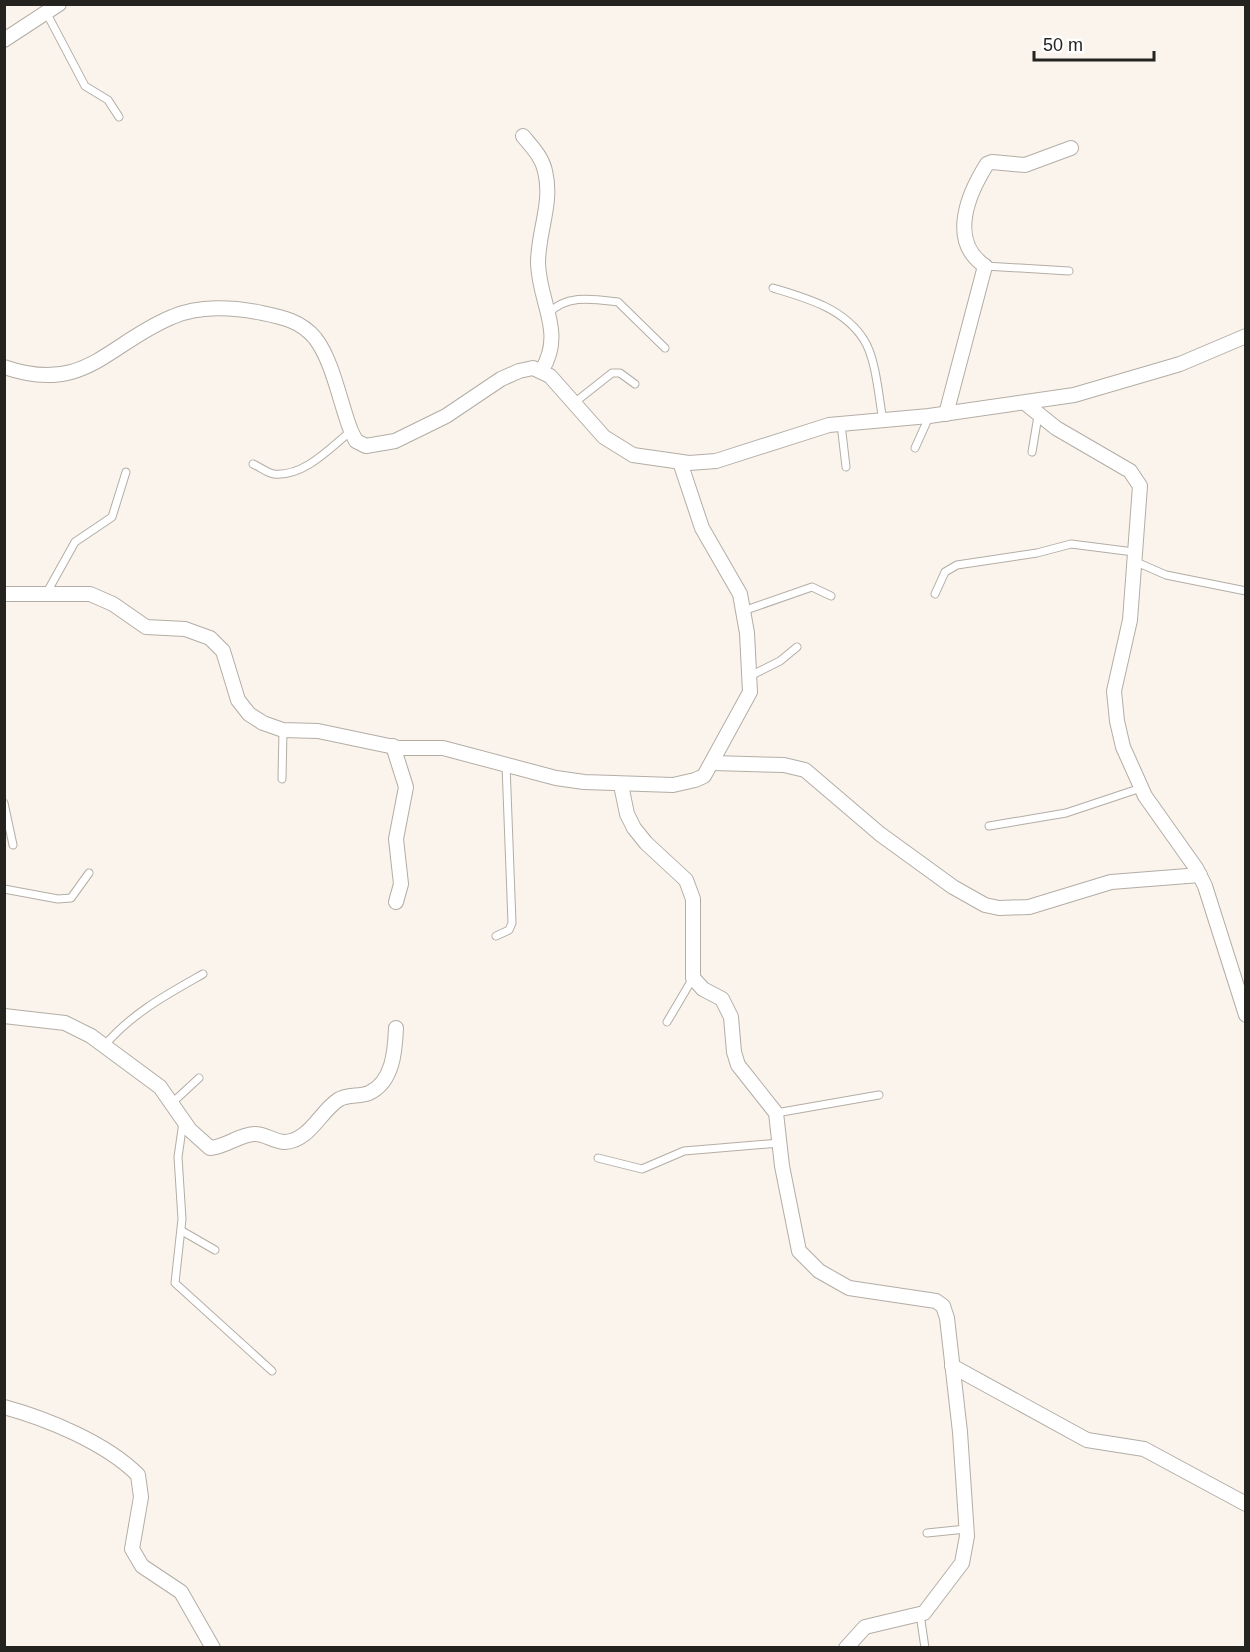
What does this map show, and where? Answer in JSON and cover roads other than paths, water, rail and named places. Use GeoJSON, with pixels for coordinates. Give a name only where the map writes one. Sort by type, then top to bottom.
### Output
{"type":"FeatureCollection","features":[{"type":"Feature","properties":{"kind":"street"},"geometry":{"type":"LineString","coordinates":[[4,40],[59,4]]}},
{"type":"Feature","properties":{"kind":"street"},"geometry":{"type":"LineString","coordinates":[[523,136],[539,156],[548,185],[549,198],[538,261],[553,347],[542,370]]}},
{"type":"Feature","properties":{"kind":"street"},"geometry":{"type":"LineString","coordinates":[[946,414],[985,266],[967,243],[964,217],[966,205],[987,164],[992,162],[1025,165],[1071,148]]}},
{"type":"Feature","properties":{"kind":"street"},"geometry":{"type":"LineString","coordinates":[[4,368],[41,376],[63,376],[90,365],[172,316],[209,309],[247,310],[295,322],[314,338],[326,355],[351,431],[356,441],[366,446],[395,441],[446,416],[501,379],[519,370],[533,368],[542,370],[604,437],[633,455],[680,462],[716,461],[841,424],[946,414],[1074,395],[1180,364],[1245,336]]}},
{"type":"Feature","properties":{"kind":"street"},"geometry":{"type":"LineString","coordinates":[[1025,403],[1038,416],[1130,471],[1136,478],[1139,494],[1134,527],[1130,620],[1114,692],[1117,721],[1123,747],[1141,788],[1200,875],[1213,904],[1235,987],[1245,1015]]}},
{"type":"Feature","properties":{"kind":"street"},"geometry":{"type":"LineString","coordinates":[[4,594],[90,594],[113,604],[146,627],[185,629],[210,638],[223,651],[238,700],[249,714],[263,723],[283,730],[318,731],[393,746],[443,748],[556,778],[621,785],[673,785],[704,776],[748,700],[750,676],[740,594],[702,528],[680,462]]}},
{"type":"Feature","properties":{"kind":"street"},"geometry":{"type":"LineString","coordinates":[[393,746],[406,787],[396,839],[401,884],[396,902]]}},
{"type":"Feature","properties":{"kind":"street"},"geometry":{"type":"LineString","coordinates":[[713,763],[784,765],[805,770],[880,834],[953,887],[979,902],[999,908],[1029,907],[1111,882],[1200,875]]}},
{"type":"Feature","properties":{"kind":"street"},"geometry":{"type":"LineString","coordinates":[[621,785],[627,814],[634,828],[646,843],[680,873],[691,890],[693,978],[703,989],[722,999],[731,1017],[734,1052],[738,1065],[777,1113],[799,1251],[819,1271],[849,1288],[936,1300],[943,1306],[947,1318],[967,1528],[966,1548],[962,1563],[930,1607],[920,1614],[865,1627],[846,1647]]}},
{"type":"Feature","properties":{"kind":"street"},"geometry":{"type":"LineString","coordinates":[[4,1016],[65,1023],[104,1046],[147,1076],[172,1103],[201,1142],[210,1148],[221,1147],[255,1134],[279,1142],[295,1140],[316,1124],[337,1100],[370,1092],[381,1085],[394,1057],[396,1028]]}},
{"type":"Feature","properties":{"kind":"street"},"geometry":{"type":"LineString","coordinates":[[952,1366],[1087,1440],[1144,1449],[1245,1504]]}},
{"type":"Feature","properties":{"kind":"street"},"geometry":{"type":"LineString","coordinates":[[4,1407],[24,1412],[106,1449],[138,1475],[141,1497],[132,1537],[132,1549],[142,1566],[181,1592],[213,1647]]}},
{"type":"Feature","properties":{"kind":"lane"},"geometry":{"type":"LineString","coordinates":[[46,12],[85,87],[108,100],[119,117]]}},
{"type":"Feature","properties":{"kind":"lane"},"geometry":{"type":"LineString","coordinates":[[985,266],[1070,271]]}},
{"type":"Feature","properties":{"kind":"lane"},"geometry":{"type":"LineString","coordinates":[[773,288],[816,301],[831,309],[865,340],[883,421]]}},
{"type":"Feature","properties":{"kind":"lane"},"geometry":{"type":"LineString","coordinates":[[548,314],[556,305],[568,300],[618,302],[665,348]]}},
{"type":"Feature","properties":{"kind":"lane"},"geometry":{"type":"LineString","coordinates":[[574,403],[614,373],[620,373],[635,384]]}},
{"type":"Feature","properties":{"kind":"lane"},"geometry":{"type":"LineString","coordinates":[[915,448],[929,416]]}},
{"type":"Feature","properties":{"kind":"lane"},"geometry":{"type":"LineString","coordinates":[[1032,452],[1038,416]]}},
{"type":"Feature","properties":{"kind":"lane"},"geometry":{"type":"LineString","coordinates":[[841,424],[846,467]]}},
{"type":"Feature","properties":{"kind":"lane"},"geometry":{"type":"LineString","coordinates":[[253,464],[274,474],[296,470],[306,466],[351,431]]}},
{"type":"Feature","properties":{"kind":"lane"},"geometry":{"type":"LineString","coordinates":[[46,594],[75,542],[112,517],[126,472]]}},
{"type":"Feature","properties":{"kind":"lane"},"geometry":{"type":"LineString","coordinates":[[934,594],[945,572],[957,565],[1037,553],[1071,544],[1134,556],[1166,575],[1245,591]]}},
{"type":"Feature","properties":{"kind":"lane"},"geometry":{"type":"LineString","coordinates":[[743,611],[812,587],[831,596]]}},
{"type":"Feature","properties":{"kind":"lane"},"geometry":{"type":"LineString","coordinates":[[750,676],[780,661],[797,647]]}},
{"type":"Feature","properties":{"kind":"lane"},"geometry":{"type":"LineString","coordinates":[[282,779],[283,730]]}},
{"type":"Feature","properties":{"kind":"lane"},"geometry":{"type":"LineString","coordinates":[[496,936],[509,930],[512,923],[506,765]]}},
{"type":"Feature","properties":{"kind":"lane"},"geometry":{"type":"LineString","coordinates":[[989,826],[1066,813],[1141,788]]}},
{"type":"Feature","properties":{"kind":"lane"},"geometry":{"type":"LineString","coordinates":[[4,803],[13,845]]}},
{"type":"Feature","properties":{"kind":"lane"},"geometry":{"type":"LineString","coordinates":[[4,889],[58,899],[71,898],[90,873]]}},
{"type":"Feature","properties":{"kind":"lane"},"geometry":{"type":"LineString","coordinates":[[104,1046],[123,1023],[203,974]]}},
{"type":"Feature","properties":{"kind":"lane"},"geometry":{"type":"LineString","coordinates":[[667,1022],[693,978]]}},
{"type":"Feature","properties":{"kind":"lane"},"geometry":{"type":"LineString","coordinates":[[172,1103],[199,1078]]}},
{"type":"Feature","properties":{"kind":"lane"},"geometry":{"type":"LineString","coordinates":[[777,1113],[879,1095]]}},
{"type":"Feature","properties":{"kind":"lane"},"geometry":{"type":"LineString","coordinates":[[183,1120],[178,1157],[182,1231],[174,1278],[177,1288],[272,1371]]}},
{"type":"Feature","properties":{"kind":"lane"},"geometry":{"type":"LineString","coordinates":[[598,1158],[642,1169],[684,1151],[780,1143]]}},
{"type":"Feature","properties":{"kind":"lane"},"geometry":{"type":"LineString","coordinates":[[182,1231],[215,1250]]}},
{"type":"Feature","properties":{"kind":"lane"},"geometry":{"type":"LineString","coordinates":[[927,1533],[967,1528]]}},
{"type":"Feature","properties":{"kind":"lane"},"geometry":{"type":"LineString","coordinates":[[920,1614],[925,1647]]}}]}
